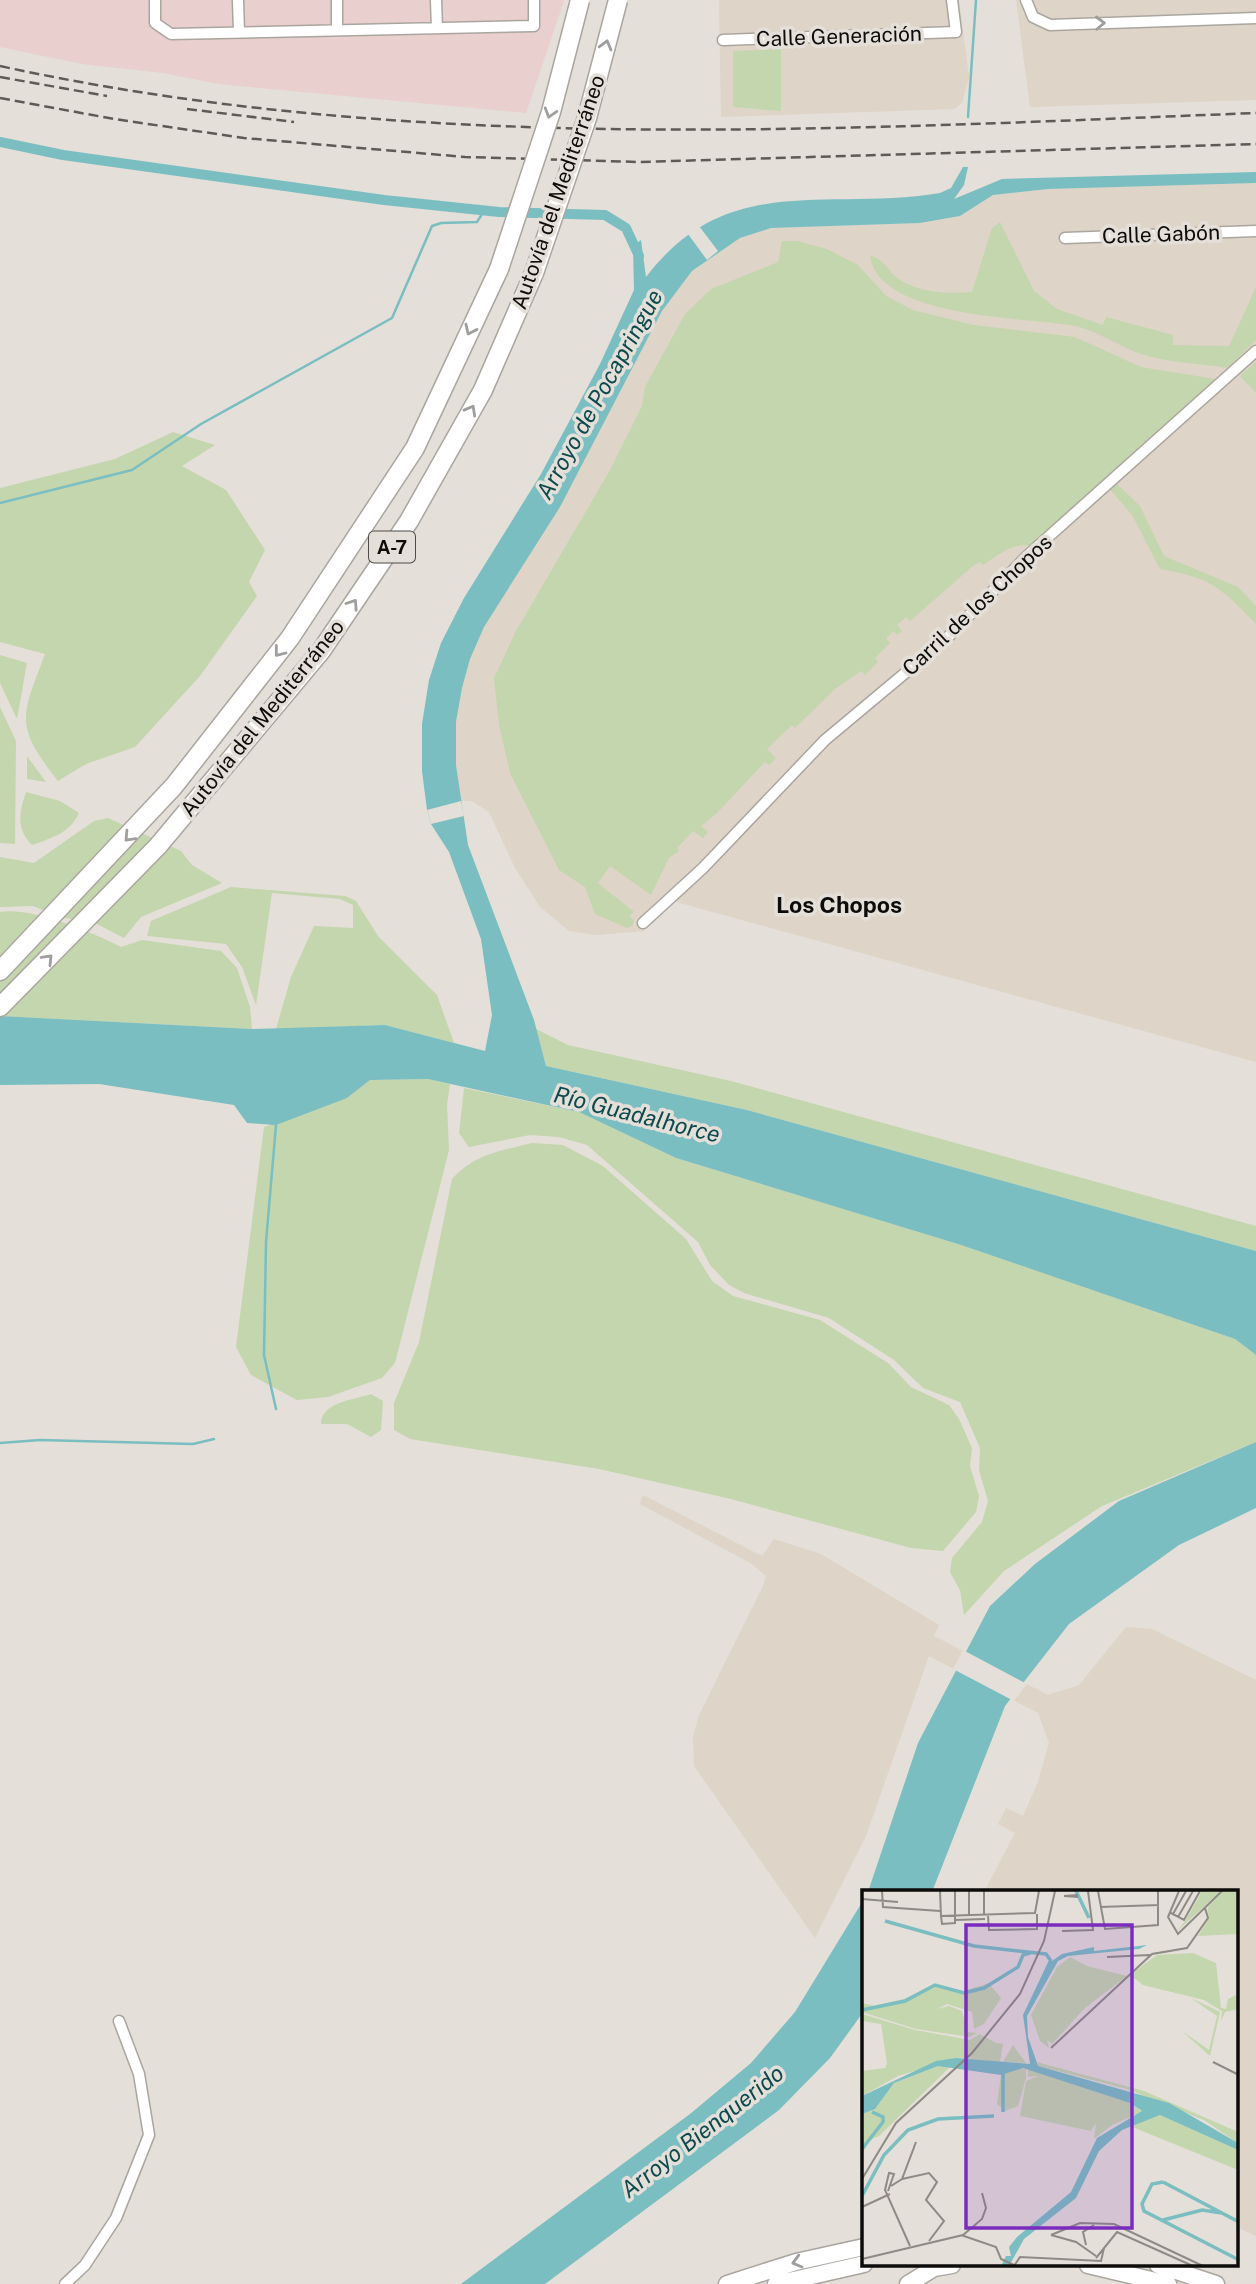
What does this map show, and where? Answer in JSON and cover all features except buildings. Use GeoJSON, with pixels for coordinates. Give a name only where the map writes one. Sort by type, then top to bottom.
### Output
{"type":"FeatureCollection","features":[{"type":"Feature","properties":{"kind":"highway","name":"Autovía del Mediterráneo"},"geometry":{"type":"LineString","coordinates":[[0,971],[174,786],[290,638],[415,448],[499,269],[551,112],[580,0]]}},
{"type":"Feature","properties":{"kind":"highway","name":"Autovía del Mediterráneo"},"geometry":{"type":"LineString","coordinates":[[0,1007],[148,855],[205,792],[321,652],[409,521],[483,390],[534,273],[587,118],[618,0]]}},
{"type":"Feature","properties":{"kind":"main road"},"geometry":{"type":"LineString","coordinates":[[727,2284],[796,2262],[862,2248]]}},
{"type":"Feature","properties":{"kind":"main road"},"geometry":{"type":"LineString","coordinates":[[776,2284],[862,2264]]}},
{"type":"Feature","properties":{"kind":"main road"},"geometry":{"type":"LineString","coordinates":[[908,2284],[934,2268],[945,2266]]}},
{"type":"Feature","properties":{"kind":"main road"},"geometry":{"type":"LineString","coordinates":[[1092,2266],[1168,2284]]}},
{"type":"Feature","properties":{"kind":"main road"},"geometry":{"type":"LineString","coordinates":[[1161,2266],[1216,2284]]}},
{"type":"Feature","properties":{"kind":"street"},"geometry":{"type":"LineString","coordinates":[[155,0],[156,23],[171,34],[534,26],[534,0]]}},
{"type":"Feature","properties":{"kind":"street"},"geometry":{"type":"LineString","coordinates":[[238,0],[239,33]]}},
{"type":"Feature","properties":{"kind":"street"},"geometry":{"type":"LineString","coordinates":[[337,0],[337,30]]}},
{"type":"Feature","properties":{"kind":"street"},"geometry":{"type":"LineString","coordinates":[[436,0],[437,28]]}},
{"type":"Feature","properties":{"kind":"street","name":"Calle Generación"},"geometry":{"type":"LineString","coordinates":[[723,40],[956,33],[951,0]]}},
{"type":"Feature","properties":{"kind":"street"},"geometry":{"type":"LineString","coordinates":[[1026,0],[1033,18],[1050,25],[1256,18]]}},
{"type":"Feature","properties":{"kind":"street","name":"Calle Gabón"},"geometry":{"type":"LineString","coordinates":[[1065,237],[1256,231]]}},
{"type":"Feature","properties":{"kind":"street","name":"Carril de los Chopos"},"geometry":{"type":"LineString","coordinates":[[643,923],[703,868],[825,740],[947,638],[1027,556],[1256,351]]}},
{"type":"Feature","properties":{"kind":"street"},"geometry":{"type":"LineString","coordinates":[[65,2284],[85,2265],[116,2218],[149,2135],[139,2074],[119,2021]]}},
{"type":"Feature","properties":{"kind":"shaded area"},"geometry":{"type":"Polygon","coordinates":[[[0,0],[564,1],[526,113],[218,84],[163,73],[82,64],[0,47],[0,0]]]}},
{"type":"Feature","properties":{"kind":"shaded area"},"geometry":{"type":"Polygon","coordinates":[[[719,0],[959,0],[969,77],[962,103],[954,109],[721,117],[719,0]]]}},
{"type":"Feature","properties":{"kind":"shaded area"},"geometry":{"type":"Polygon","coordinates":[[[1016,0],[1256,0],[1256,100],[1030,107],[1016,0]]]}},
{"type":"Feature","properties":{"kind":"shaded area"},"geometry":{"type":"Polygon","coordinates":[[[1256,183],[1256,1062],[673,901],[644,931],[597,935],[569,931],[540,907],[515,868],[489,812],[472,801],[461,801],[456,765],[456,722],[462,688],[470,659],[484,627],[560,507],[662,311],[692,271],[740,238],[771,228],[920,223],[960,216],[993,195],[1048,189],[1256,183]]]}},
{"type":"Feature","properties":{"kind":"shaded area"},"geometry":{"type":"Polygon","coordinates":[[[643,1495],[762,1556],[774,1539],[821,1554],[939,1625],[934,1636],[1048,1695],[1079,1685],[1126,1627],[1152,1629],[1256,1680],[1256,2236],[1238,2227],[1238,1890],[985,1890],[1015,1833],[998,1824],[1006,1808],[1023,1816],[1038,1782],[1049,1743],[1038,1713],[929,1656],[866,1836],[815,1938],[694,1766],[693,1737],[699,1715],[766,1576],[752,1564],[640,1504],[643,1495]]]}},
{"type":"Feature","properties":{"kind":"green space"},"geometry":{"type":"Polygon","coordinates":[[[781,49],[781,111],[733,107],[733,51],[781,49]]]}},
{"type":"Feature","properties":{"kind":"green space"},"geometry":{"type":"Polygon","coordinates":[[[1000,222],[1034,291],[1057,309],[1103,325],[1106,317],[1173,335],[1173,345],[1229,346],[1256,287],[1256,340],[1228,368],[1160,359],[1138,353],[1075,326],[958,311],[926,303],[898,292],[879,276],[870,255],[881,261],[900,280],[916,288],[944,293],[972,292],[992,228],[1000,222]]]}},
{"type":"Feature","properties":{"kind":"green space"},"geometry":{"type":"Polygon","coordinates":[[[782,241],[797,241],[827,249],[858,265],[886,296],[913,310],[974,325],[1075,337],[1141,367],[1215,379],[1033,546],[1012,547],[983,565],[980,562],[973,566],[910,621],[906,617],[897,625],[902,631],[897,635],[894,631],[886,638],[890,643],[875,658],[878,662],[865,675],[861,671],[835,689],[795,728],[792,725],[767,749],[776,758],[769,765],[765,762],[717,813],[701,826],[708,832],[703,838],[693,831],[677,848],[679,851],[669,858],[651,895],[610,866],[598,883],[634,912],[629,916],[634,921],[632,926],[627,928],[595,914],[585,887],[559,870],[510,773],[499,725],[494,678],[516,631],[610,470],[642,406],[645,387],[685,314],[711,289],[778,262],[782,241]]]}},
{"type":"Feature","properties":{"kind":"green space"},"geometry":{"type":"Polygon","coordinates":[[[1256,362],[1256,393],[1240,376],[1256,362]]]}},
{"type":"Feature","properties":{"kind":"green space"},"geometry":{"type":"Polygon","coordinates":[[[173,432],[215,445],[182,466],[226,490],[265,550],[249,582],[257,596],[200,676],[135,747],[86,764],[58,781],[34,747],[26,720],[31,693],[45,654],[0,642],[0,488],[115,459],[173,432]]]}},
{"type":"Feature","properties":{"kind":"green space"},"geometry":{"type":"Polygon","coordinates":[[[1115,482],[1140,506],[1164,556],[1238,587],[1256,606],[1256,624],[1214,586],[1192,576],[1160,569],[1132,515],[1109,488],[1115,482]]]}},
{"type":"Feature","properties":{"kind":"green space"},"geometry":{"type":"Polygon","coordinates":[[[0,655],[27,663],[17,719],[0,683],[0,655]]]}},
{"type":"Feature","properties":{"kind":"green space"},"geometry":{"type":"Polygon","coordinates":[[[0,707],[16,741],[15,844],[0,843],[0,707]]]}},
{"type":"Feature","properties":{"kind":"green space"},"geometry":{"type":"Polygon","coordinates":[[[27,756],[46,782],[27,779],[27,756]]]}},
{"type":"Feature","properties":{"kind":"green space"},"geometry":{"type":"Polygon","coordinates":[[[26,792],[60,801],[79,813],[65,830],[32,845],[23,833],[20,820],[26,792]]]}},
{"type":"Feature","properties":{"kind":"green space"},"geometry":{"type":"Polygon","coordinates":[[[108,818],[181,851],[192,865],[222,883],[141,917],[124,938],[95,923],[60,917],[33,906],[0,907],[0,857],[34,863],[94,821],[108,818]]]}},
{"type":"Feature","properties":{"kind":"green space"},"geometry":{"type":"Polygon","coordinates":[[[231,887],[345,896],[356,901],[378,936],[437,995],[454,1043],[385,1025],[276,1029],[291,977],[314,926],[353,928],[353,905],[340,899],[272,893],[256,1005],[242,967],[226,944],[147,936],[151,921],[231,887]]]}},
{"type":"Feature","properties":{"kind":"green space"},"geometry":{"type":"Polygon","coordinates":[[[13,911],[45,917],[121,947],[142,940],[221,951],[237,968],[250,1007],[252,1029],[0,1016],[0,912],[13,911]]]}},
{"type":"Feature","properties":{"kind":"green space"},"geometry":{"type":"Polygon","coordinates":[[[536,1029],[568,1045],[731,1081],[1256,1226],[1256,1251],[747,1110],[546,1066],[536,1029]]]}},
{"type":"Feature","properties":{"kind":"green space"},"geometry":{"type":"Polygon","coordinates":[[[428,1079],[450,1084],[447,1105],[449,1150],[395,1363],[382,1378],[328,1397],[297,1400],[251,1375],[236,1347],[264,1127],[347,1098],[370,1080],[428,1079]]]}},
{"type":"Feature","properties":{"kind":"green space"},"geometry":{"type":"Polygon","coordinates":[[[464,1088],[579,1112],[676,1158],[961,1245],[1235,1339],[1256,1355],[1256,1442],[1102,1506],[1004,1571],[964,1615],[960,1590],[950,1572],[952,1558],[982,1522],[988,1501],[979,1470],[980,1448],[960,1402],[923,1388],[894,1360],[829,1318],[744,1293],[729,1285],[710,1265],[698,1242],[587,1145],[559,1137],[530,1135],[469,1147],[459,1133],[464,1088]]]}},
{"type":"Feature","properties":{"kind":"green space"},"geometry":{"type":"Polygon","coordinates":[[[532,1143],[563,1145],[603,1166],[686,1239],[712,1281],[733,1296],[820,1320],[888,1363],[911,1387],[949,1405],[959,1419],[972,1448],[970,1466],[979,1496],[976,1512],[943,1551],[911,1548],[731,1499],[599,1469],[410,1439],[394,1430],[394,1403],[419,1342],[452,1179],[479,1159],[532,1143]]]}},
{"type":"Feature","properties":{"kind":"green space"},"geometry":{"type":"Polygon","coordinates":[[[371,1394],[383,1401],[381,1430],[371,1437],[347,1424],[321,1424],[322,1417],[332,1406],[371,1394]]]}},
{"type":"Feature","properties":{"kind":"water"},"geometry":{"type":"Polygon","coordinates":[[[963,167],[968,167],[964,185],[954,199],[1002,179],[1256,172],[1256,183],[1048,189],[993,195],[960,216],[920,223],[771,228],[740,238],[692,271],[662,311],[560,507],[484,627],[470,659],[456,722],[456,765],[468,845],[534,1020],[546,1066],[747,1110],[1256,1251],[1256,1355],[1235,1339],[961,1245],[676,1158],[579,1112],[428,1079],[370,1080],[347,1098],[276,1125],[247,1123],[234,1105],[99,1084],[0,1085],[0,1016],[252,1029],[385,1025],[485,1051],[492,1015],[481,939],[449,852],[431,824],[427,810],[422,771],[422,724],[429,680],[441,643],[464,598],[541,474],[600,364],[634,290],[633,246],[641,240],[646,277],[678,243],[711,221],[745,208],[781,202],[898,198],[940,193],[951,188],[963,167]]]}},
{"type":"Feature","properties":{"kind":"water"},"geometry":{"type":"Polygon","coordinates":[[[1256,1442],[1256,1508],[1179,1545],[1069,1624],[1005,1706],[933,1890],[869,1890],[918,1743],[990,1606],[1035,1564],[1119,1501],[1256,1442]]]}},
{"type":"Feature","properties":{"kind":"water","name":"Arroyo Bienquerido"},"geometry":{"type":"Polygon","coordinates":[[[862,1902],[862,2014],[830,2058],[779,2110],[545,2284],[461,2284],[690,2114],[751,2063],[795,2012],[862,1902]]]}},
{"type":"Feature","properties":{"kind":"pier"},"geometry":{"type":"Polygon","coordinates":[[[699,226],[718,251],[707,260],[688,234],[699,226]]]}},
{"type":"Feature","properties":{"kind":"pier"},"geometry":{"type":"Polygon","coordinates":[[[461,801],[464,816],[431,824],[427,810],[461,801]]]}},
{"type":"Feature","properties":{"kind":"pier"},"geometry":{"type":"Polygon","coordinates":[[[963,1650],[1027,1684],[1014,1701],[953,1669],[963,1650]]]}},
{"type":"Feature","properties":{"kind":"waterway"},"geometry":{"type":"LineString","coordinates":[[968,117],[976,0]]}},
{"type":"Feature","properties":{"kind":"waterway"},"geometry":{"type":"LineString","coordinates":[[0,142],[63,155],[384,200],[499,212],[605,215],[626,228],[639,256]]}},
{"type":"Feature","properties":{"kind":"waterway"},"geometry":{"type":"LineString","coordinates":[[0,503],[132,470],[201,424],[392,318],[432,226],[441,223],[477,222],[484,211]]}},
{"type":"Feature","properties":{"kind":"waterway"},"geometry":{"type":"LineString","coordinates":[[276,1125],[266,1242],[264,1355],[276,1409]]}},
{"type":"Feature","properties":{"kind":"waterway"},"geometry":{"type":"LineString","coordinates":[[0,1443],[40,1440],[193,1444],[214,1439]]}},
{"type":"Feature","properties":{"kind":"railway"},"geometry":{"type":"LineString","coordinates":[[0,66],[156,95],[312,114],[469,125],[784,129],[1256,113]]}},
{"type":"Feature","properties":{"kind":"railway"},"geometry":{"type":"LineString","coordinates":[[0,77],[107,96]]}},
{"type":"Feature","properties":{"kind":"railway"},"geometry":{"type":"LineString","coordinates":[[0,98],[114,119],[244,138],[465,157],[639,162],[1256,144]]}},
{"type":"Feature","properties":{"kind":"railway"},"geometry":{"type":"LineString","coordinates":[[187,109],[294,122]]}},
{"type":"Feature","properties":{"kind":"district","name":"Los Chopos"},"geometry":{"type":"Point","coordinates":[839,904]}},
{"type":"Feature","properties":{"kind":"water label","name":"Arroyo de Pocapringue"},"geometry":{"type":"Point","coordinates":[599,394]}},
{"type":"Feature","properties":{"kind":"water label","name":"Río Guadalhorce"},"geometry":{"type":"Point","coordinates":[637,1114]}}]}
